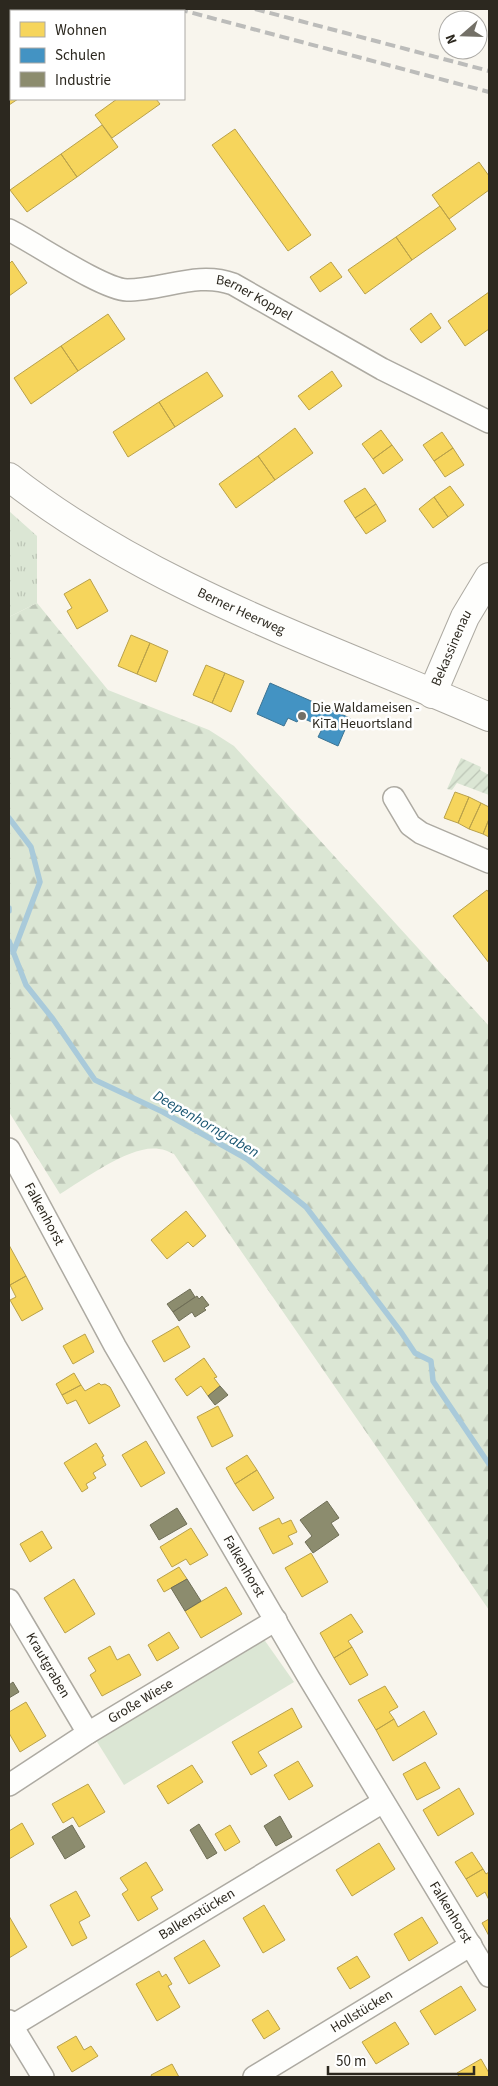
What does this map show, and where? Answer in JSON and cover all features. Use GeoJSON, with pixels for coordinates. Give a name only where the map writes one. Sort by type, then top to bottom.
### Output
{"type":"FeatureCollection","features":[{"type":"Feature","properties":{"kind":"main road","name":"Berner Heerweg"},"geometry":{"type":"LineString","coordinates":[[9,478],[92,535],[186,588],[489,717]]}},
{"type":"Feature","properties":{"kind":"main road","name":"Bekassinenau"},"geometry":{"type":"LineString","coordinates":[[432,694],[465,617],[489,577]]}},
{"type":"Feature","properties":{"kind":"street","name":"Berner Koppel"},"geometry":{"type":"LineString","coordinates":[[9,230],[105,284],[126,290],[205,279],[220,279],[233,284],[361,358],[489,422]]}},
{"type":"Feature","properties":{"kind":"street"},"geometry":{"type":"LineString","coordinates":[[394,798],[410,824],[422,833],[489,862]]}},
{"type":"Feature","properties":{"kind":"street","name":"Falkenhorst"},"geometry":{"type":"LineString","coordinates":[[9,1149],[115,1346],[489,1976]]}},
{"type":"Feature","properties":{"kind":"street","name":"Krautgraben"},"geometry":{"type":"LineString","coordinates":[[9,1600],[88,1733]]}},
{"type":"Feature","properties":{"kind":"street","name":"Große Wiese"},"geometry":{"type":"LineString","coordinates":[[9,1785],[88,1733],[276,1620]]}},
{"type":"Feature","properties":{"kind":"street","name":"Balkenstücken"},"geometry":{"type":"LineString","coordinates":[[10,2024],[384,1802]]}},
{"type":"Feature","properties":{"kind":"street","name":"Hollstücken"},"geometry":{"type":"LineString","coordinates":[[254,2077],[471,1945]]}},
{"type":"Feature","properties":{"kind":"street"},"geometry":{"type":"LineString","coordinates":[[10,2024],[43,2077]]}},
{"type":"Feature","properties":{"kind":"green space"},"geometry":{"type":"Polygon","coordinates":[[[9,511],[37,536],[37,603],[9,617],[9,511]]]}},
{"type":"Feature","properties":{"kind":"green space"},"geometry":{"type":"Polygon","coordinates":[[[37,603],[108,690],[209,730],[234,746],[489,1026],[489,1610],[174,1154],[159,1149],[135,1152],[108,1164],[60,1194],[9,1112],[9,617],[37,603]]]}},
{"type":"Feature","properties":{"kind":"green space"},"geometry":{"type":"Polygon","coordinates":[[[461,758],[481,767],[480,770],[489,775],[489,795],[457,783],[452,790],[447,789],[461,758]]]}},
{"type":"Feature","properties":{"kind":"green space"},"geometry":{"type":"Polygon","coordinates":[[[263,1638],[294,1682],[124,1785],[94,1737],[263,1638]]]}},
{"type":"Feature","properties":{"kind":"building: Wohnen"},"geometry":{"type":"Polygon","coordinates":[[[9,75],[10,100],[16,100],[9,105],[9,75]]]}},
{"type":"Feature","properties":{"kind":"building: Wohnen"},"geometry":{"type":"Polygon","coordinates":[[[116,100],[157,100],[160,104],[112,138],[95,115],[116,100]]]}},
{"type":"Feature","properties":{"kind":"building: Wohnen"},"geometry":{"type":"Polygon","coordinates":[[[102,125],[118,147],[77,177],[61,154],[102,125]]]}},
{"type":"Feature","properties":{"kind":"building: Wohnen"},"geometry":{"type":"Polygon","coordinates":[[[235,129],[311,235],[288,251],[212,145],[235,129]]]}},
{"type":"Feature","properties":{"kind":"building: Wohnen"},"geometry":{"type":"Polygon","coordinates":[[[61,154],[77,177],[27,212],[10,190],[61,154]]]}},
{"type":"Feature","properties":{"kind":"building: Wohnen"},"geometry":{"type":"Polygon","coordinates":[[[479,162],[489,176],[489,190],[449,219],[432,195],[479,162]]]}},
{"type":"Feature","properties":{"kind":"building: Wohnen"},"geometry":{"type":"Polygon","coordinates":[[[440,206],[456,229],[412,260],[396,237],[440,206]]]}},
{"type":"Feature","properties":{"kind":"building: Wohnen"},"geometry":{"type":"Polygon","coordinates":[[[396,237],[412,260],[365,294],[348,270],[396,237]]]}},
{"type":"Feature","properties":{"kind":"building: Wohnen"},"geometry":{"type":"Polygon","coordinates":[[[12,261],[27,283],[9,296],[9,264],[12,261]]]}},
{"type":"Feature","properties":{"kind":"building: Wohnen"},"geometry":{"type":"Polygon","coordinates":[[[331,262],[342,277],[320,292],[310,277],[331,262]]]}},
{"type":"Feature","properties":{"kind":"building: Wohnen"},"geometry":{"type":"Polygon","coordinates":[[[489,292],[489,329],[465,346],[448,321],[489,292]]]}},
{"type":"Feature","properties":{"kind":"building: Wohnen"},"geometry":{"type":"Polygon","coordinates":[[[431,313],[441,328],[421,343],[410,329],[431,313]]]}},
{"type":"Feature","properties":{"kind":"building: Wohnen"},"geometry":{"type":"Polygon","coordinates":[[[108,314],[125,339],[78,371],[61,346],[108,314]]]}},
{"type":"Feature","properties":{"kind":"building: Wohnen"},"geometry":{"type":"Polygon","coordinates":[[[61,346],[78,371],[31,404],[14,378],[61,346]]]}},
{"type":"Feature","properties":{"kind":"building: Wohnen"},"geometry":{"type":"Polygon","coordinates":[[[332,371],[342,386],[309,410],[298,396],[332,371]]]}},
{"type":"Feature","properties":{"kind":"building: Wohnen"},"geometry":{"type":"Polygon","coordinates":[[[207,372],[223,396],[175,427],[159,402],[207,372]]]}},
{"type":"Feature","properties":{"kind":"building: Wohnen"},"geometry":{"type":"Polygon","coordinates":[[[159,402],[175,427],[128,457],[113,432],[159,402]]]}},
{"type":"Feature","properties":{"kind":"building: Wohnen"},"geometry":{"type":"Polygon","coordinates":[[[295,428],[313,453],[275,480],[258,456],[295,428]]]}},
{"type":"Feature","properties":{"kind":"building: Wohnen"},"geometry":{"type":"Polygon","coordinates":[[[381,430],[392,445],[373,459],[362,444],[381,430]]]}},
{"type":"Feature","properties":{"kind":"building: Wohnen"},"geometry":{"type":"Polygon","coordinates":[[[442,432],[453,448],[434,461],[423,445],[442,432]]]}},
{"type":"Feature","properties":{"kind":"building: Wohnen"},"geometry":{"type":"Polygon","coordinates":[[[392,445],[403,460],[383,474],[373,459],[392,445]]]}},
{"type":"Feature","properties":{"kind":"building: Wohnen"},"geometry":{"type":"Polygon","coordinates":[[[453,448],[464,465],[445,477],[434,461],[453,448]]]}},
{"type":"Feature","properties":{"kind":"building: Wohnen"},"geometry":{"type":"Polygon","coordinates":[[[258,456],[275,480],[236,508],[219,484],[258,456]]]}},
{"type":"Feature","properties":{"kind":"building: Wohnen"},"geometry":{"type":"Polygon","coordinates":[[[450,486],[464,505],[448,517],[434,497],[450,486]]]}},
{"type":"Feature","properties":{"kind":"building: Wohnen"},"geometry":{"type":"Polygon","coordinates":[[[365,488],[376,504],[355,518],[344,501],[365,488]]]}},
{"type":"Feature","properties":{"kind":"building: Wohnen"},"geometry":{"type":"Polygon","coordinates":[[[434,497],[448,517],[433,528],[419,509],[434,497]]]}},
{"type":"Feature","properties":{"kind":"building: Wohnen"},"geometry":{"type":"Polygon","coordinates":[[[376,504],[386,521],[366,534],[355,518],[376,504]]]}},
{"type":"Feature","properties":{"kind":"building: Wohnen"},"geometry":{"type":"Polygon","coordinates":[[[90,579],[108,611],[77,629],[67,611],[72,608],[64,594],[90,579]]]}},
{"type":"Feature","properties":{"kind":"building: Wohnen"},"geometry":{"type":"Polygon","coordinates":[[[131,635],[150,643],[137,674],[118,666],[131,635]]]}},
{"type":"Feature","properties":{"kind":"building: Wohnen"},"geometry":{"type":"Polygon","coordinates":[[[150,643],[168,651],[156,682],[137,674],[150,643]]]}},
{"type":"Feature","properties":{"kind":"building: Wohnen"},"geometry":{"type":"Polygon","coordinates":[[[206,665],[225,673],[212,703],[193,695],[206,665]]]}},
{"type":"Feature","properties":{"kind":"building: Wohnen"},"geometry":{"type":"Polygon","coordinates":[[[225,673],[244,681],[231,712],[212,703],[225,673]]]}},
{"type":"Feature","properties":{"kind":"building: Wohnen"},"geometry":{"type":"Polygon","coordinates":[[[455,792],[469,797],[458,823],[444,818],[455,792]]]}},
{"type":"Feature","properties":{"kind":"building: Wohnen"},"geometry":{"type":"Polygon","coordinates":[[[469,797],[481,803],[469,829],[458,823],[469,797]]]}},
{"type":"Feature","properties":{"kind":"building: Wohnen"},"geometry":{"type":"Polygon","coordinates":[[[481,803],[489,807],[489,819],[483,834],[469,829],[481,803]]]}},
{"type":"Feature","properties":{"kind":"building: Wohnen"},"geometry":{"type":"Polygon","coordinates":[[[489,819],[489,837],[483,834],[489,819]]]}},
{"type":"Feature","properties":{"kind":"building: Wohnen"},"geometry":{"type":"Polygon","coordinates":[[[487,890],[489,893],[489,963],[453,916],[487,890]]]}},
{"type":"Feature","properties":{"kind":"building: Wohnen"},"geometry":{"type":"Polygon","coordinates":[[[186,1211],[206,1236],[193,1247],[188,1242],[167,1259],[151,1240],[186,1211]]]}},
{"type":"Feature","properties":{"kind":"building: Wohnen"},"geometry":{"type":"Polygon","coordinates":[[[9,1245],[26,1276],[10,1285],[9,1284],[9,1245]]]}},
{"type":"Feature","properties":{"kind":"building: Wohnen"},"geometry":{"type":"Polygon","coordinates":[[[26,1276],[43,1309],[22,1321],[10,1300],[16,1297],[10,1285],[26,1276]]]}},
{"type":"Feature","properties":{"kind":"building: Wohnen"},"geometry":{"type":"Polygon","coordinates":[[[178,1326],[190,1347],[164,1362],[152,1341],[178,1326]]]}},
{"type":"Feature","properties":{"kind":"building: Wohnen"},"geometry":{"type":"Polygon","coordinates":[[[85,1334],[94,1352],[73,1364],[63,1346],[85,1334]]]}},
{"type":"Feature","properties":{"kind":"building: Wohnen"},"geometry":{"type":"Polygon","coordinates":[[[204,1358],[217,1377],[214,1378],[220,1386],[208,1396],[201,1386],[187,1396],[175,1379],[204,1358]]]}},
{"type":"Feature","properties":{"kind":"building: Wohnen"},"geometry":{"type":"Polygon","coordinates":[[[74,1373],[81,1385],[62,1395],[56,1384],[74,1373]]]}},
{"type":"Feature","properties":{"kind":"building: Wohnen"},"geometry":{"type":"Polygon","coordinates":[[[99,1383],[110,1387],[120,1406],[89,1424],[76,1400],[67,1404],[62,1395],[81,1385],[85,1391],[99,1383]]]}},
{"type":"Feature","properties":{"kind":"building: Wohnen"},"geometry":{"type":"Polygon","coordinates":[[[218,1406],[233,1436],[212,1447],[197,1417],[218,1406]]]}},
{"type":"Feature","properties":{"kind":"building: Wohnen"},"geometry":{"type":"Polygon","coordinates":[[[146,1441],[165,1473],[141,1487],[122,1455],[146,1441]]]}},
{"type":"Feature","properties":{"kind":"building: Wohnen"},"geometry":{"type":"Polygon","coordinates":[[[96,1443],[104,1456],[102,1457],[106,1465],[93,1473],[96,1478],[86,1484],[88,1488],[82,1492],[64,1463],[96,1443]]]}},
{"type":"Feature","properties":{"kind":"building: Wohnen"},"geometry":{"type":"Polygon","coordinates":[[[247,1455],[257,1470],[235,1484],[226,1468],[247,1455]]]}},
{"type":"Feature","properties":{"kind":"building: Wohnen"},"geometry":{"type":"Polygon","coordinates":[[[257,1470],[274,1498],[253,1511],[235,1484],[257,1470]]]}},
{"type":"Feature","properties":{"kind":"building: Wohnen"},"geometry":{"type":"Polygon","coordinates":[[[279,1518],[282,1524],[291,1520],[297,1532],[288,1536],[293,1544],[273,1554],[259,1528],[279,1518]]]}},
{"type":"Feature","properties":{"kind":"building: Wohnen"},"geometry":{"type":"Polygon","coordinates":[[[191,1528],[208,1555],[190,1565],[186,1559],[172,1567],[160,1547],[191,1528]]]}},
{"type":"Feature","properties":{"kind":"building: Wohnen"},"geometry":{"type":"Polygon","coordinates":[[[42,1531],[52,1548],[30,1562],[20,1544],[42,1531]]]}},
{"type":"Feature","properties":{"kind":"building: Wohnen"},"geometry":{"type":"Polygon","coordinates":[[[311,1553],[328,1582],[302,1597],[285,1568],[311,1553]]]}},
{"type":"Feature","properties":{"kind":"building: Wohnen"},"geometry":{"type":"Polygon","coordinates":[[[179,1567],[187,1579],[164,1592],[157,1580],[179,1567]]]}},
{"type":"Feature","properties":{"kind":"building: Wohnen"},"geometry":{"type":"Polygon","coordinates":[[[74,1579],[95,1614],[65,1633],[44,1598],[74,1579]]]}},
{"type":"Feature","properties":{"kind":"building: Wohnen"},"geometry":{"type":"Polygon","coordinates":[[[226,1587],[242,1614],[201,1638],[185,1611],[226,1587]]]}},
{"type":"Feature","properties":{"kind":"building: Wohnen"},"geometry":{"type":"Polygon","coordinates":[[[351,1614],[363,1632],[348,1641],[352,1647],[334,1658],[320,1633],[351,1614]]]}},
{"type":"Feature","properties":{"kind":"building: Wohnen"},"geometry":{"type":"Polygon","coordinates":[[[169,1632],[179,1648],[157,1661],[148,1645],[169,1632]]]}},
{"type":"Feature","properties":{"kind":"building: Wohnen"},"geometry":{"type":"Polygon","coordinates":[[[110,1646],[117,1660],[129,1654],[141,1675],[102,1696],[90,1675],[96,1671],[88,1658],[110,1646]]]}},
{"type":"Feature","properties":{"kind":"building: Wohnen"},"geometry":{"type":"Polygon","coordinates":[[[352,1647],[368,1675],[350,1685],[334,1658],[352,1647]]]}},
{"type":"Feature","properties":{"kind":"building: Wohnen"},"geometry":{"type":"Polygon","coordinates":[[[385,1686],[398,1707],[389,1712],[394,1719],[376,1730],[358,1700],[385,1686]]]}},
{"type":"Feature","properties":{"kind":"building: Wohnen"},"geometry":{"type":"Polygon","coordinates":[[[26,1702],[46,1736],[20,1752],[9,1733],[9,1712],[26,1702]]]}},
{"type":"Feature","properties":{"kind":"building: Wohnen"},"geometry":{"type":"Polygon","coordinates":[[[292,1708],[302,1727],[258,1752],[267,1766],[251,1775],[232,1742],[292,1708]]]}},
{"type":"Feature","properties":{"kind":"building: Wohnen"},"geometry":{"type":"Polygon","coordinates":[[[424,1711],[437,1734],[393,1761],[376,1730],[394,1719],[398,1727],[424,1711]]]}},
{"type":"Feature","properties":{"kind":"building: Wohnen"},"geometry":{"type":"Polygon","coordinates":[[[298,1761],[313,1786],[289,1800],[274,1775],[298,1761]]]}},
{"type":"Feature","properties":{"kind":"building: Wohnen"},"geometry":{"type":"Polygon","coordinates":[[[425,1762],[440,1788],[417,1800],[403,1774],[425,1762]]]}},
{"type":"Feature","properties":{"kind":"building: Wohnen"},"geometry":{"type":"Polygon","coordinates":[[[192,1765],[203,1782],[168,1804],[157,1786],[192,1765]]]}},
{"type":"Feature","properties":{"kind":"building: Wohnen"},"geometry":{"type":"Polygon","coordinates":[[[88,1784],[105,1812],[79,1827],[73,1817],[63,1823],[52,1804],[88,1784]]]}},
{"type":"Feature","properties":{"kind":"building: Wohnen"},"geometry":{"type":"Polygon","coordinates":[[[459,1788],[474,1814],[438,1836],[423,1810],[459,1788]]]}},
{"type":"Feature","properties":{"kind":"building: Wohnen"},"geometry":{"type":"Polygon","coordinates":[[[22,1823],[34,1844],[9,1859],[9,1831],[22,1823]]]}},
{"type":"Feature","properties":{"kind":"building: Wohnen"},"geometry":{"type":"Polygon","coordinates":[[[230,1825],[240,1842],[225,1851],[215,1834],[230,1825]]]}},
{"type":"Feature","properties":{"kind":"building: Wohnen"},"geometry":{"type":"Polygon","coordinates":[[[379,1843],[395,1869],[352,1896],[336,1870],[379,1843]]]}},
{"type":"Feature","properties":{"kind":"building: Wohnen"},"geometry":{"type":"Polygon","coordinates":[[[472,1852],[483,1869],[466,1879],[455,1862],[472,1852]]]}},
{"type":"Feature","properties":{"kind":"building: Wohnen"},"geometry":{"type":"Polygon","coordinates":[[[146,1862],[163,1890],[151,1897],[158,1909],[138,1921],[122,1894],[128,1890],[120,1878],[146,1862]]]}},
{"type":"Feature","properties":{"kind":"building: Wohnen"},"geometry":{"type":"Polygon","coordinates":[[[483,1869],[486,1874],[489,1872],[489,1900],[485,1892],[477,1897],[466,1879],[483,1869]]]}},
{"type":"Feature","properties":{"kind":"building: Wohnen"},"geometry":{"type":"Polygon","coordinates":[[[76,1891],[90,1916],[79,1922],[87,1938],[72,1946],[50,1905],[76,1891]]]}},
{"type":"Feature","properties":{"kind":"building: Wohnen"},"geometry":{"type":"Polygon","coordinates":[[[264,1905],[285,1940],[263,1953],[243,1918],[264,1905]]]}},
{"type":"Feature","properties":{"kind":"building: Wohnen"},"geometry":{"type":"Polygon","coordinates":[[[9,1916],[27,1947],[9,1958],[9,1916]]]}},
{"type":"Feature","properties":{"kind":"building: Wohnen"},"geometry":{"type":"Polygon","coordinates":[[[422,1917],[438,1943],[409,1961],[394,1934],[422,1917]]]}},
{"type":"Feature","properties":{"kind":"building: Wohnen"},"geometry":{"type":"Polygon","coordinates":[[[489,1919],[489,1936],[482,1923],[489,1919]]]}},
{"type":"Feature","properties":{"kind":"building: Wohnen"},"geometry":{"type":"Polygon","coordinates":[[[204,1940],[220,1966],[189,1984],[174,1958],[204,1940]]]}},
{"type":"Feature","properties":{"kind":"building: Wohnen"},"geometry":{"type":"Polygon","coordinates":[[[357,1956],[370,1977],[350,1989],[337,1968],[357,1956]]]}},
{"type":"Feature","properties":{"kind":"building: Wohnen"},"geometry":{"type":"Polygon","coordinates":[[[159,1971],[162,1977],[166,1974],[172,1984],[168,1986],[180,2007],[157,2021],[136,1984],[159,1971]]]}},
{"type":"Feature","properties":{"kind":"building: Wohnen"},"geometry":{"type":"Polygon","coordinates":[[[461,1986],[476,2010],[435,2035],[420,2011],[461,1986]]]}},
{"type":"Feature","properties":{"kind":"building: Wohnen"},"geometry":{"type":"Polygon","coordinates":[[[268,2010],[280,2029],[264,2039],[252,2020],[268,2010]]]}},
{"type":"Feature","properties":{"kind":"building: Wohnen"},"geometry":{"type":"Polygon","coordinates":[[[395,2022],[409,2044],[376,2064],[362,2042],[395,2022]]]}},
{"type":"Feature","properties":{"kind":"building: Wohnen"},"geometry":{"type":"Polygon","coordinates":[[[76,2036],[84,2050],[91,2046],[98,2056],[72,2072],[57,2047],[76,2036]]]}},
{"type":"Feature","properties":{"kind":"building: Wohnen"},"geometry":{"type":"Polygon","coordinates":[[[481,2059],[489,2073],[489,2077],[459,2077],[457,2073],[481,2059]]]}},
{"type":"Feature","properties":{"kind":"building: Wohnen"},"geometry":{"type":"Polygon","coordinates":[[[172,2064],[179,2077],[152,2077],[151,2075],[172,2064]]]}},
{"type":"Feature","properties":{"kind":"building: Schulen","name":"Die Waldameisen - KiTa Heuortsland"},"geometry":{"type":"Polygon","coordinates":[[[270,683],[350,718],[338,746],[318,737],[323,727],[300,717],[297,722],[288,718],[284,726],[257,714],[270,683]]]}},
{"type":"Feature","properties":{"kind":"building: Industrie"},"geometry":{"type":"Polygon","coordinates":[[[190,1289],[195,1297],[173,1312],[167,1304],[190,1289]]]}},
{"type":"Feature","properties":{"kind":"building: Industrie"},"geometry":{"type":"Polygon","coordinates":[[[197,1296],[199,1299],[202,1296],[209,1305],[204,1308],[206,1310],[195,1317],[192,1312],[179,1321],[173,1312],[197,1296]]]}},
{"type":"Feature","properties":{"kind":"building: Industrie"},"geometry":{"type":"Polygon","coordinates":[[[220,1386],[228,1395],[215,1405],[208,1396],[220,1386]]]}},
{"type":"Feature","properties":{"kind":"building: Industrie"},"geometry":{"type":"Polygon","coordinates":[[[327,1501],[339,1518],[331,1523],[339,1535],[313,1553],[305,1542],[312,1536],[300,1520],[327,1501]]]}},
{"type":"Feature","properties":{"kind":"building: Industrie"},"geometry":{"type":"Polygon","coordinates":[[[177,1508],[187,1524],[159,1540],[150,1525],[177,1508]]]}},
{"type":"Feature","properties":{"kind":"building: Industrie"},"geometry":{"type":"Polygon","coordinates":[[[187,1579],[201,1601],[185,1611],[171,1588],[187,1579]]]}},
{"type":"Feature","properties":{"kind":"building: Industrie"},"geometry":{"type":"Polygon","coordinates":[[[13,1682],[19,1692],[9,1698],[9,1685],[13,1682]]]}},
{"type":"Feature","properties":{"kind":"building: Industrie"},"geometry":{"type":"Polygon","coordinates":[[[280,1816],[292,1837],[276,1846],[264,1826],[280,1816]]]}},
{"type":"Feature","properties":{"kind":"building: Industrie"},"geometry":{"type":"Polygon","coordinates":[[[199,1824],[217,1853],[207,1859],[190,1830],[199,1824]]]}},
{"type":"Feature","properties":{"kind":"building: Industrie"},"geometry":{"type":"Polygon","coordinates":[[[72,1825],[85,1847],[65,1859],[52,1837],[72,1825]]]}},
{"type":"Feature","properties":{"kind":"waterway","name":"Deepenhorngraben"},"geometry":{"type":"LineString","coordinates":[[9,818],[31,847],[40,882],[13,953]]}},
{"type":"Feature","properties":{"kind":"waterway","name":"Deepenhorngraben"},"geometry":{"type":"LineString","coordinates":[[9,941],[26,985],[53,1019],[95,1080],[163,1112],[247,1159],[306,1207],[415,1353],[431,1361],[433,1381],[489,1464]]}},
{"type":"Feature","properties":{"kind":"railway"},"geometry":{"type":"LineString","coordinates":[[255,9],[489,71]]}},
{"type":"Feature","properties":{"kind":"railway"},"geometry":{"type":"LineString","coordinates":[[185,11],[489,92]]}},
{"type":"Feature","properties":{"kind":"place","name":"Die Waldameisen - KiTa Heuortsland"},"geometry":{"type":"Point","coordinates":[302,716]}}]}
